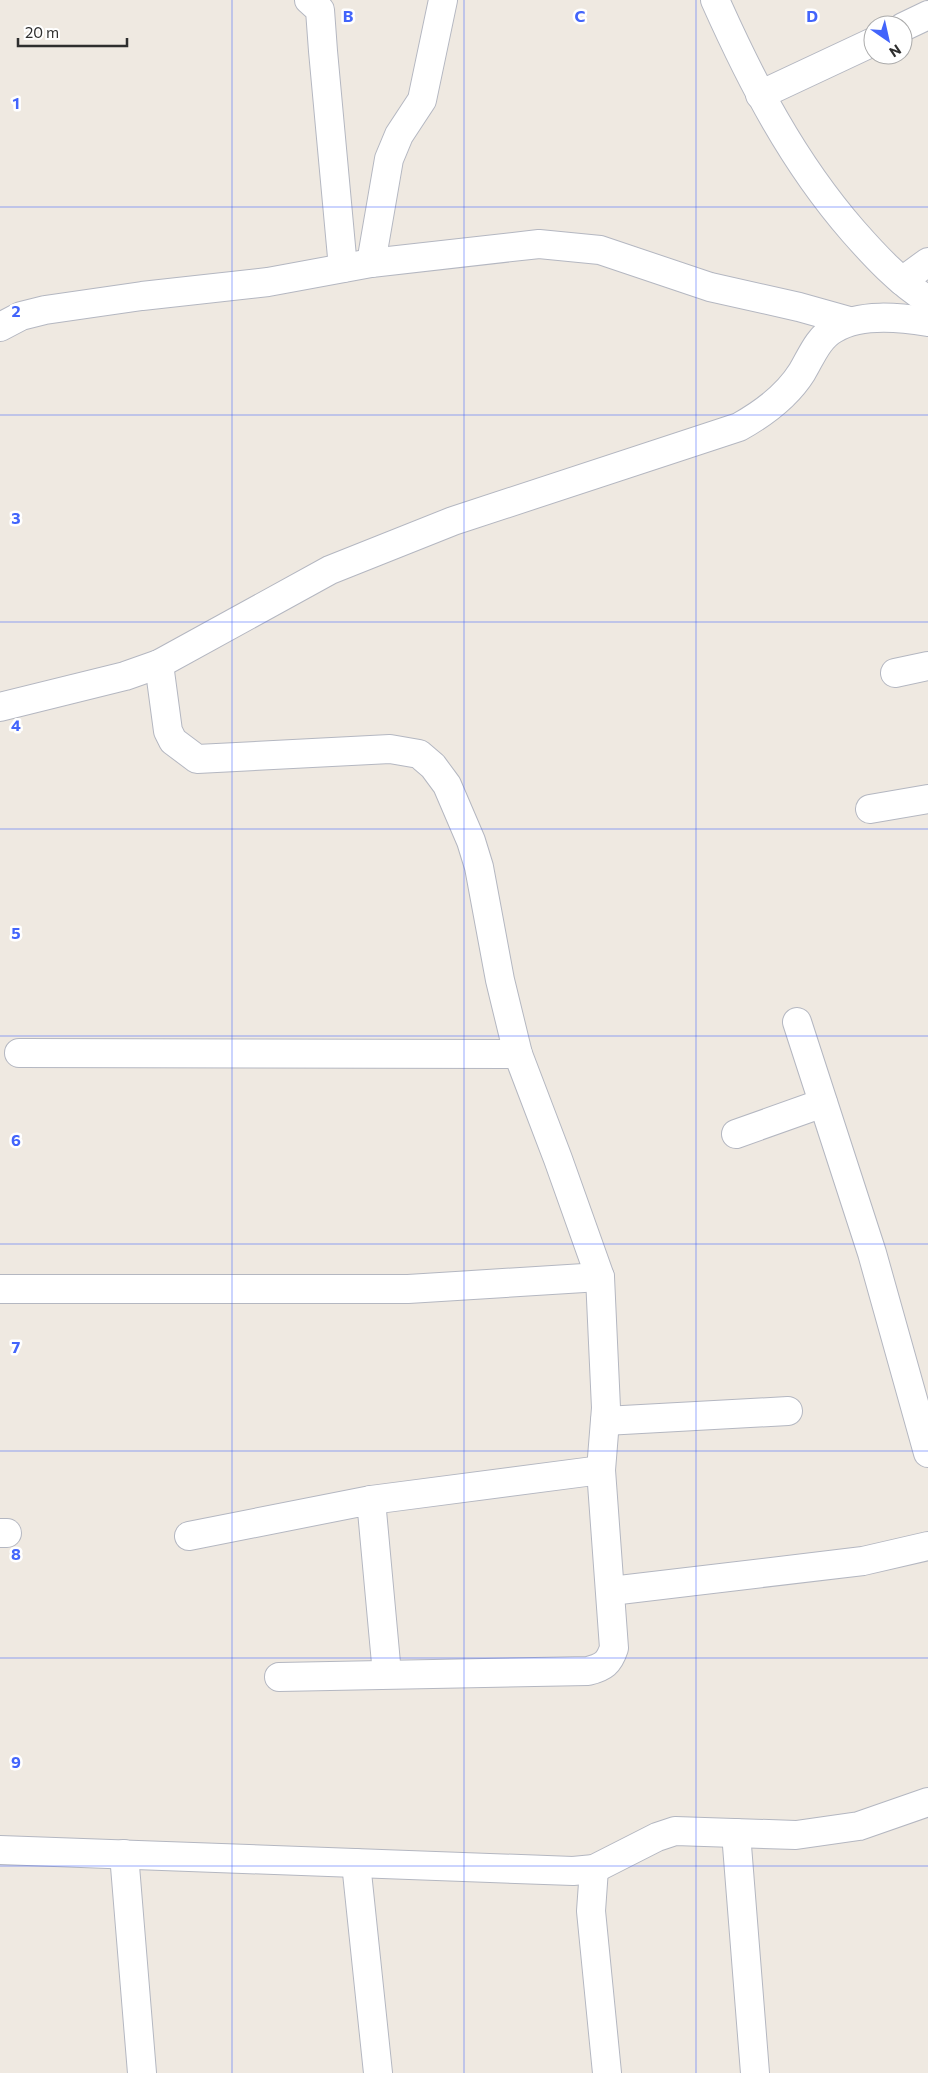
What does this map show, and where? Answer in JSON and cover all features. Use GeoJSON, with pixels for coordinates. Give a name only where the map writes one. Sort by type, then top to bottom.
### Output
{"type":"FeatureCollection","features":[{"type":"Feature","properties":{"kind":"street"},"geometry":{"type":"LineString","coordinates":[[309,0],[320,10],[323,23],[323,51],[343,268]]}},
{"type":"Feature","properties":{"kind":"street"},"geometry":{"type":"LineString","coordinates":[[371,263],[389,159],[400,136],[422,100],[443,0]]}},
{"type":"Feature","properties":{"kind":"street"},"geometry":{"type":"LineString","coordinates":[[715,0],[744,67],[809,177],[867,247],[902,281],[928,300]]}},
{"type":"Feature","properties":{"kind":"street"},"geometry":{"type":"LineString","coordinates":[[913,22],[928,15]]}},
{"type":"Feature","properties":{"kind":"street"},"geometry":{"type":"LineString","coordinates":[[760,95],[863,47]]}},
{"type":"Feature","properties":{"kind":"street"},"geometry":{"type":"LineString","coordinates":[[0,327],[21,316],[45,310],[142,296],[268,282],[371,263],[539,244],[600,250],[710,287],[799,307],[849,321],[870,319],[928,322]]}},
{"type":"Feature","properties":{"kind":"street"},"geometry":{"type":"LineString","coordinates":[[902,281],[928,262]]}},
{"type":"Feature","properties":{"kind":"street"},"geometry":{"type":"LineString","coordinates":[[0,707],[125,676],[159,664],[330,570],[452,521],[739,427],[764,413],[801,374],[819,343],[832,330],[849,321]]}},
{"type":"Feature","properties":{"kind":"street"},"geometry":{"type":"LineString","coordinates":[[159,664],[168,731],[173,742],[197,759],[390,750],[419,754],[433,766],[447,785],[479,867],[500,980],[518,1054],[600,1277],[605,1421],[601,1470],[614,1648],[610,1660],[602,1667],[588,1671],[279,1677]]}},
{"type":"Feature","properties":{"kind":"street"},"geometry":{"type":"LineString","coordinates":[[895,673],[928,666]]}},
{"type":"Feature","properties":{"kind":"street"},"geometry":{"type":"LineString","coordinates":[[870,809],[928,800]]}},
{"type":"Feature","properties":{"kind":"street"},"geometry":{"type":"LineString","coordinates":[[797,1022],[872,1253],[928,1454]]}},
{"type":"Feature","properties":{"kind":"street"},"geometry":{"type":"LineString","coordinates":[[19,1053],[518,1054]]}},
{"type":"Feature","properties":{"kind":"street"},"geometry":{"type":"LineString","coordinates":[[736,1134],[823,1103]]}},
{"type":"Feature","properties":{"kind":"street"},"geometry":{"type":"LineString","coordinates":[[0,1289],[408,1289],[600,1277]]}},
{"type":"Feature","properties":{"kind":"street"},"geometry":{"type":"LineString","coordinates":[[605,1421],[788,1411]]}},
{"type":"Feature","properties":{"kind":"street"},"geometry":{"type":"LineString","coordinates":[[190,1536],[371,1500],[601,1470]]}},
{"type":"Feature","properties":{"kind":"street"},"geometry":{"type":"LineString","coordinates":[[371,1500],[387,1674]]}},
{"type":"Feature","properties":{"kind":"street"},"geometry":{"type":"LineString","coordinates":[[610,1591],[863,1561],[928,1546]]}},
{"type":"Feature","properties":{"kind":"street"},"geometry":{"type":"LineString","coordinates":[[0,1850],[573,1871],[594,1869],[657,1837],[675,1832],[796,1835],[860,1826],[928,1802]]}},
{"type":"Feature","properties":{"kind":"street"},"geometry":{"type":"LineString","coordinates":[[736,1833],[755,2073]]}},
{"type":"Feature","properties":{"kind":"street"},"geometry":{"type":"LineString","coordinates":[[124,1854],[142,2073]]}},
{"type":"Feature","properties":{"kind":"street"},"geometry":{"type":"LineString","coordinates":[[356,1863],[378,2073]]}},
{"type":"Feature","properties":{"kind":"street"},"geometry":{"type":"LineString","coordinates":[[594,1869],[592,1910],[608,2073]]}}]}
